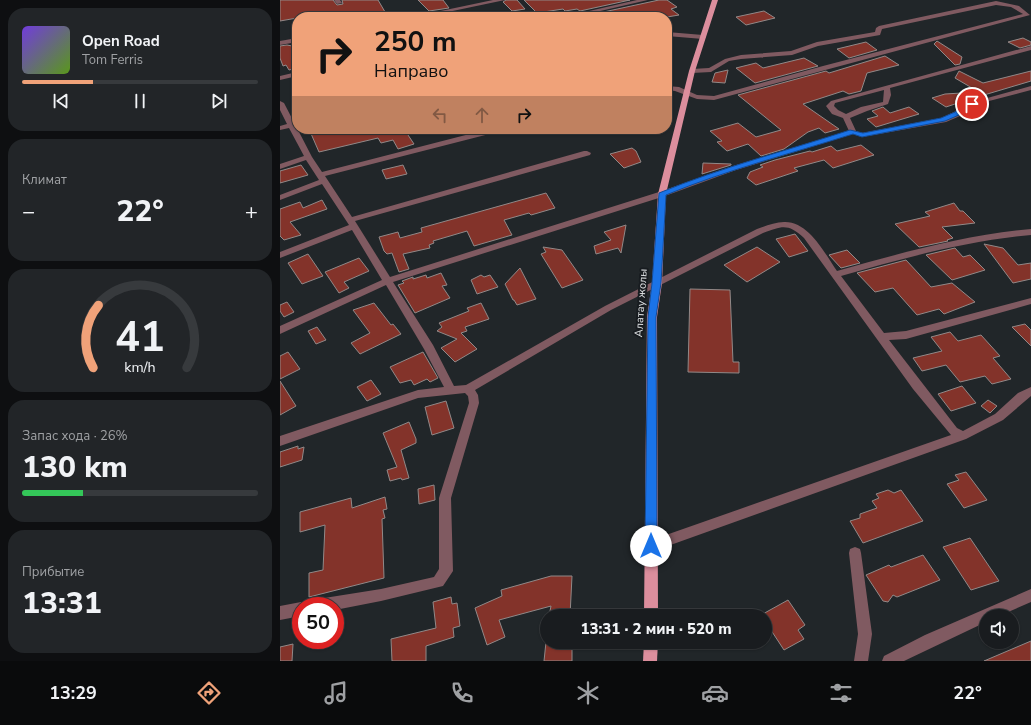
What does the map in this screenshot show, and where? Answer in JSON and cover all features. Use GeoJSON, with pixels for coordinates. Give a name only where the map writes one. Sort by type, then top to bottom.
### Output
{"type":"FeatureCollection","features":[{"type":"Feature","properties":{"kind":"main road","name":"Алатау жолы"},"geometry":{"type":"LineString","coordinates":[[651,609],[652,317],[656,283],[662,194],[692,71],[715,0]]}},
{"type":"Feature","properties":{"kind":"main road"},"geometry":{"type":"LineString","coordinates":[[650,649],[650,661]]}},
{"type":"Feature","properties":{"kind":"street"},"geometry":{"type":"LineString","coordinates":[[439,12],[485,2],[502,0]]}},
{"type":"Feature","properties":{"kind":"street"},"geometry":{"type":"LineString","coordinates":[[589,12],[645,0]]}},
{"type":"Feature","properties":{"kind":"street"},"geometry":{"type":"LineString","coordinates":[[672,88],[678,88],[687,94],[704,98],[714,98],[825,67],[1027,15],[1022,9],[996,3],[879,28],[878,34],[870,34],[817,44],[792,53],[741,57],[727,60],[710,70],[692,71]]}},
{"type":"Feature","properties":{"kind":"street"},"geometry":{"type":"LineString","coordinates":[[672,34],[703,37]]}},
{"type":"Feature","properties":{"kind":"street"},"geometry":{"type":"LineString","coordinates":[[280,43],[292,41]]}},
{"type":"Feature","properties":{"kind":"street"},"geometry":{"type":"LineString","coordinates":[[853,132],[846,117],[835,112],[830,106],[833,102],[1031,48]]}},
{"type":"Feature","properties":{"kind":"street"},"geometry":{"type":"LineString","coordinates":[[280,78],[292,75]]}},
{"type":"Feature","properties":{"kind":"street"},"geometry":{"type":"LineString","coordinates":[[846,117],[864,109],[886,103],[888,95],[887,88]]}},
{"type":"Feature","properties":{"kind":"street"},"geometry":{"type":"LineString","coordinates":[[280,330],[387,281],[662,194],[698,179],[738,166],[853,132],[862,135],[943,120],[957,114],[964,106],[1031,88]]}},
{"type":"Feature","properties":{"kind":"street"},"geometry":{"type":"LineString","coordinates":[[280,103],[292,125],[280,128]]}},
{"type":"Feature","properties":{"kind":"street"},"geometry":{"type":"LineString","coordinates":[[296,134],[308,157],[352,223],[429,348],[451,390]]}},
{"type":"Feature","properties":{"kind":"street"},"geometry":{"type":"LineString","coordinates":[[280,198],[322,178],[480,134]]}},
{"type":"Feature","properties":{"kind":"street"},"geometry":{"type":"LineString","coordinates":[[280,255],[352,223],[587,153]]}},
{"type":"Feature","properties":{"kind":"street"},"geometry":{"type":"LineString","coordinates":[[280,167],[308,157]]}},
{"type":"Feature","properties":{"kind":"street"},"geometry":{"type":"LineString","coordinates":[[280,441],[418,394],[468,389],[608,308],[656,283],[760,231],[778,225],[791,223],[807,236],[953,431],[962,436]]}},
{"type":"Feature","properties":{"kind":"street"},"geometry":{"type":"LineString","coordinates":[[836,274],[956,242],[1009,233],[1031,232]]}},
{"type":"Feature","properties":{"kind":"street"},"geometry":{"type":"LineString","coordinates":[[882,336],[906,335],[1031,301]]}},
{"type":"Feature","properties":{"kind":"street"},"geometry":{"type":"LineString","coordinates":[[344,601],[438,582],[446,570],[445,498],[474,403],[472,395],[468,389]]}},
{"type":"Feature","properties":{"kind":"street"},"geometry":{"type":"LineString","coordinates":[[651,546],[973,432],[999,416],[1022,395],[1031,391]]}},
{"type":"Feature","properties":{"kind":"street"},"geometry":{"type":"LineString","coordinates":[[855,553],[864,634],[861,661]]}},
{"type":"Feature","properties":{"kind":"street"},"geometry":{"type":"LineString","coordinates":[[889,661],[930,640],[1031,594]]}},
{"type":"Feature","properties":{"kind":"street"},"geometry":{"type":"LineString","coordinates":[[280,613],[292,611]]}},
{"type":"Feature","properties":{"kind":"building"},"geometry":{"type":"Polygon","coordinates":[[[280,0],[333,0],[337,5],[343,4],[342,0],[378,0],[385,12],[292,12],[292,19],[280,21],[280,0]]]}},
{"type":"Feature","properties":{"kind":"building"},"geometry":{"type":"Polygon","coordinates":[[[418,0],[443,0],[449,8],[429,11],[418,0]]]}},
{"type":"Feature","properties":{"kind":"building"},"geometry":{"type":"Polygon","coordinates":[[[506,0],[517,0],[525,9],[512,11],[503,2],[506,0]]]}},
{"type":"Feature","properties":{"kind":"building"},"geometry":{"type":"Polygon","coordinates":[[[524,0],[630,0],[580,11],[577,9],[565,11],[563,9],[536,12],[524,0]]]}},
{"type":"Feature","properties":{"kind":"building"},"geometry":{"type":"Polygon","coordinates":[[[659,0],[667,0],[677,7],[671,9],[679,15],[672,16],[672,12],[604,12],[659,0]]]}},
{"type":"Feature","properties":{"kind":"building"},"geometry":{"type":"Polygon","coordinates":[[[764,11],[775,18],[746,25],[736,17],[764,11]]]}},
{"type":"Feature","properties":{"kind":"building"},"geometry":{"type":"Polygon","coordinates":[[[1023,38],[1031,42],[1031,45],[1020,48],[1008,42],[1023,38]]]}},
{"type":"Feature","properties":{"kind":"building"},"geometry":{"type":"Polygon","coordinates":[[[937,41],[962,57],[960,64],[955,65],[934,44],[937,41]]]}},
{"type":"Feature","properties":{"kind":"building"},"geometry":{"type":"Polygon","coordinates":[[[866,42],[877,50],[849,58],[837,49],[866,42]]]}},
{"type":"Feature","properties":{"kind":"building"},"geometry":{"type":"Polygon","coordinates":[[[280,46],[292,46],[292,69],[289,70],[286,65],[283,66],[280,58],[280,46]]]}},
{"type":"Feature","properties":{"kind":"building"},"geometry":{"type":"Polygon","coordinates":[[[885,56],[899,65],[867,73],[861,91],[849,94],[843,91],[803,104],[839,129],[825,133],[819,128],[808,132],[784,149],[761,156],[748,144],[727,151],[717,142],[722,141],[710,131],[738,123],[756,137],[781,130],[738,95],[826,71],[829,73],[885,56]]]}},
{"type":"Feature","properties":{"kind":"building"},"geometry":{"type":"Polygon","coordinates":[[[804,58],[818,66],[755,83],[736,68],[756,63],[763,68],[804,58]]]}},
{"type":"Feature","properties":{"kind":"building"},"geometry":{"type":"Polygon","coordinates":[[[728,70],[725,83],[712,82],[715,73],[728,70]]]}},
{"type":"Feature","properties":{"kind":"building"},"geometry":{"type":"Polygon","coordinates":[[[959,71],[983,83],[1031,71],[1031,81],[984,95],[955,78],[959,71]]]}},
{"type":"Feature","properties":{"kind":"building"},"geometry":{"type":"Polygon","coordinates":[[[978,92],[979,96],[946,107],[932,98],[945,94],[978,92]]]}},
{"type":"Feature","properties":{"kind":"building"},"geometry":{"type":"Polygon","coordinates":[[[883,107],[890,113],[909,107],[919,114],[876,127],[867,119],[878,116],[872,111],[883,107]]]}},
{"type":"Feature","properties":{"kind":"building"},"geometry":{"type":"Polygon","coordinates":[[[311,134],[407,134],[414,144],[398,149],[393,140],[381,143],[378,138],[319,152],[311,134]]]}},
{"type":"Feature","properties":{"kind":"building"},"geometry":{"type":"Polygon","coordinates":[[[861,145],[874,155],[833,168],[824,160],[794,168],[798,171],[756,185],[747,178],[750,172],[763,167],[760,165],[775,160],[810,151],[812,152],[831,146],[837,151],[861,145]]]}},
{"type":"Feature","properties":{"kind":"building"},"geometry":{"type":"Polygon","coordinates":[[[632,148],[636,151],[641,162],[624,168],[610,154],[632,148]]]}},
{"type":"Feature","properties":{"kind":"building"},"geometry":{"type":"Polygon","coordinates":[[[703,163],[731,164],[731,165],[702,174],[703,163]]]}},
{"type":"Feature","properties":{"kind":"building"},"geometry":{"type":"Polygon","coordinates":[[[301,165],[308,175],[280,183],[280,171],[301,165]]]}},
{"type":"Feature","properties":{"kind":"building"},"geometry":{"type":"Polygon","coordinates":[[[403,165],[407,174],[386,179],[382,170],[403,165]]]}},
{"type":"Feature","properties":{"kind":"building"},"geometry":{"type":"Polygon","coordinates":[[[546,193],[555,208],[531,215],[529,213],[504,220],[512,235],[474,246],[467,231],[433,241],[434,243],[429,245],[430,248],[403,254],[409,269],[399,272],[392,253],[387,254],[384,251],[379,237],[398,232],[400,238],[422,232],[421,228],[546,193]]]}},
{"type":"Feature","properties":{"kind":"building"},"geometry":{"type":"Polygon","coordinates":[[[322,200],[327,209],[290,222],[301,235],[284,240],[280,236],[280,209],[300,202],[303,208],[322,200]]]}},
{"type":"Feature","properties":{"kind":"building"},"geometry":{"type":"Polygon","coordinates":[[[954,203],[960,211],[963,211],[975,223],[942,227],[953,238],[947,240],[948,241],[919,247],[895,224],[930,216],[925,212],[954,203]]]}},
{"type":"Feature","properties":{"kind":"building"},"geometry":{"type":"Polygon","coordinates":[[[626,225],[621,253],[618,248],[596,254],[594,246],[611,240],[604,232],[626,225]]]}},
{"type":"Feature","properties":{"kind":"building"},"geometry":{"type":"Polygon","coordinates":[[[795,234],[808,251],[789,257],[776,239],[795,234]]]}},
{"type":"Feature","properties":{"kind":"building"},"geometry":{"type":"Polygon","coordinates":[[[984,244],[1003,248],[1018,265],[1031,263],[1031,279],[1013,283],[984,244]]]}},
{"type":"Feature","properties":{"kind":"building"},"geometry":{"type":"Polygon","coordinates":[[[543,247],[562,250],[583,280],[562,288],[541,254],[546,252],[543,247]]]}},
{"type":"Feature","properties":{"kind":"building"},"geometry":{"type":"Polygon","coordinates":[[[757,247],[780,262],[747,282],[724,265],[757,247]]]}},
{"type":"Feature","properties":{"kind":"building"},"geometry":{"type":"Polygon","coordinates":[[[955,248],[963,257],[970,255],[985,270],[952,280],[926,255],[955,248]]]}},
{"type":"Feature","properties":{"kind":"building"},"geometry":{"type":"Polygon","coordinates":[[[847,250],[860,263],[841,268],[829,255],[847,250]]]}},
{"type":"Feature","properties":{"kind":"building"},"geometry":{"type":"Polygon","coordinates":[[[308,254],[323,276],[302,284],[288,263],[308,254]]]}},
{"type":"Feature","properties":{"kind":"building"},"geometry":{"type":"Polygon","coordinates":[[[359,258],[369,271],[344,282],[349,288],[339,293],[325,272],[359,258]]]}},
{"type":"Feature","properties":{"kind":"building"},"geometry":{"type":"Polygon","coordinates":[[[906,260],[931,287],[952,283],[975,302],[944,314],[939,309],[917,315],[893,288],[875,292],[857,273],[906,260]]]}},
{"type":"Feature","properties":{"kind":"building"},"geometry":{"type":"Polygon","coordinates":[[[520,268],[536,299],[517,305],[505,284],[520,268]]]}},
{"type":"Feature","properties":{"kind":"building"},"geometry":{"type":"Polygon","coordinates":[[[441,273],[447,285],[442,286],[450,298],[415,313],[398,285],[404,283],[402,281],[413,277],[413,279],[426,275],[427,278],[441,273]]]}},
{"type":"Feature","properties":{"kind":"building"},"geometry":{"type":"Polygon","coordinates":[[[481,275],[484,277],[490,275],[498,287],[477,294],[471,280],[481,275]]]}},
{"type":"Feature","properties":{"kind":"building"},"geometry":{"type":"Polygon","coordinates":[[[690,289],[730,290],[733,362],[739,362],[739,373],[688,372],[690,289]]]}},
{"type":"Feature","properties":{"kind":"building"},"geometry":{"type":"Polygon","coordinates":[[[287,302],[294,312],[284,317],[280,311],[280,305],[287,302]]]}},
{"type":"Feature","properties":{"kind":"building"},"geometry":{"type":"Polygon","coordinates":[[[374,303],[391,325],[393,324],[401,334],[360,354],[351,343],[370,333],[353,310],[374,303]]]}},
{"type":"Feature","properties":{"kind":"building"},"geometry":{"type":"Polygon","coordinates":[[[481,303],[489,319],[465,327],[467,331],[461,333],[477,349],[455,362],[441,348],[457,339],[437,331],[442,327],[439,323],[469,311],[467,308],[481,303]]]}},
{"type":"Feature","properties":{"kind":"building"},"geometry":{"type":"Polygon","coordinates":[[[1025,324],[1031,330],[1031,346],[1012,327],[1025,324]]]}},
{"type":"Feature","properties":{"kind":"building"},"geometry":{"type":"Polygon","coordinates":[[[317,327],[326,340],[316,344],[308,331],[317,327]]]}},
{"type":"Feature","properties":{"kind":"building"},"geometry":{"type":"Polygon","coordinates":[[[950,332],[958,341],[981,335],[1000,356],[993,358],[1011,379],[992,384],[985,376],[960,382],[946,365],[922,371],[913,358],[942,351],[931,337],[950,332]]]}},
{"type":"Feature","properties":{"kind":"building"},"geometry":{"type":"Polygon","coordinates":[[[288,352],[300,369],[280,379],[280,356],[288,352]]]}},
{"type":"Feature","properties":{"kind":"building"},"geometry":{"type":"Polygon","coordinates":[[[423,352],[438,378],[430,382],[427,379],[414,385],[411,380],[400,383],[390,367],[423,352]]]}},
{"type":"Feature","properties":{"kind":"building"},"geometry":{"type":"Polygon","coordinates":[[[371,380],[381,394],[367,401],[357,387],[371,380]]]}},
{"type":"Feature","properties":{"kind":"building"},"geometry":{"type":"Polygon","coordinates":[[[280,381],[296,406],[280,415],[280,381]]]}},
{"type":"Feature","properties":{"kind":"building"},"geometry":{"type":"Polygon","coordinates":[[[962,386],[976,403],[951,411],[938,394],[962,386]]]}},
{"type":"Feature","properties":{"kind":"building"},"geometry":{"type":"Polygon","coordinates":[[[988,400],[997,406],[990,413],[981,406],[988,400]]]}},
{"type":"Feature","properties":{"kind":"building"},"geometry":{"type":"Polygon","coordinates":[[[446,401],[454,428],[432,435],[425,407],[446,401]]]}},
{"type":"Feature","properties":{"kind":"building"},"geometry":{"type":"Polygon","coordinates":[[[409,422],[416,439],[416,443],[401,450],[409,478],[402,480],[401,478],[390,481],[387,470],[397,467],[383,433],[409,422]]]}},
{"type":"Feature","properties":{"kind":"building"},"geometry":{"type":"Polygon","coordinates":[[[298,446],[298,449],[304,447],[302,460],[280,467],[280,452],[298,446]]]}},
{"type":"Feature","properties":{"kind":"building"},"geometry":{"type":"Polygon","coordinates":[[[966,472],[987,500],[964,508],[947,484],[959,480],[955,475],[966,472]]]}},
{"type":"Feature","properties":{"kind":"building"},"geometry":{"type":"Polygon","coordinates":[[[434,485],[435,500],[419,504],[418,489],[434,485]]]}},
{"type":"Feature","properties":{"kind":"building"},"geometry":{"type":"Polygon","coordinates":[[[888,490],[894,493],[901,490],[923,521],[863,543],[850,521],[860,518],[860,514],[877,508],[872,501],[879,498],[876,494],[888,490]]]}},
{"type":"Feature","properties":{"kind":"building"},"geometry":{"type":"Polygon","coordinates":[[[385,497],[387,509],[383,510],[385,518],[382,519],[384,578],[309,597],[309,573],[323,570],[325,525],[300,532],[300,512],[351,498],[352,508],[385,497]]]}},
{"type":"Feature","properties":{"kind":"building"},"geometry":{"type":"Polygon","coordinates":[[[970,538],[999,581],[971,590],[943,547],[970,538]]]}},
{"type":"Feature","properties":{"kind":"building"},"geometry":{"type":"Polygon","coordinates":[[[923,555],[940,580],[897,597],[893,595],[888,602],[883,601],[866,575],[889,565],[891,567],[923,555]]]}},
{"type":"Feature","properties":{"kind":"building"},"geometry":{"type":"Polygon","coordinates":[[[551,576],[572,576],[570,609],[550,609],[551,606],[499,620],[505,637],[487,645],[475,608],[502,596],[501,590],[551,576]]]}},
{"type":"Feature","properties":{"kind":"building"},"geometry":{"type":"Polygon","coordinates":[[[451,597],[452,604],[457,603],[460,626],[453,628],[454,637],[426,646],[426,661],[392,661],[391,639],[436,628],[433,602],[451,597]]]}},
{"type":"Feature","properties":{"kind":"building"},"geometry":{"type":"Polygon","coordinates":[[[788,600],[805,625],[798,630],[804,639],[784,650],[772,632],[772,609],[788,600]]]}},
{"type":"Feature","properties":{"kind":"building"},"geometry":{"type":"Polygon","coordinates":[[[1031,641],[1031,661],[984,661],[1012,649],[1019,649],[1019,646],[1031,641]]]}},
{"type":"Feature","properties":{"kind":"building"},"geometry":{"type":"Polygon","coordinates":[[[292,644],[292,661],[280,661],[280,647],[292,644]]]}},
{"type":"Feature","properties":{"kind":"building"},"geometry":{"type":"Polygon","coordinates":[[[545,649],[572,649],[572,661],[544,661],[545,649]]]}},
{"type":"Feature","properties":{"kind":"route"},"geometry":{"type":"LineString","coordinates":[[651,546],[652,317],[656,283],[662,194],[698,179],[738,166],[853,132],[862,135],[943,120],[957,114],[964,106],[972,104]]}}]}
